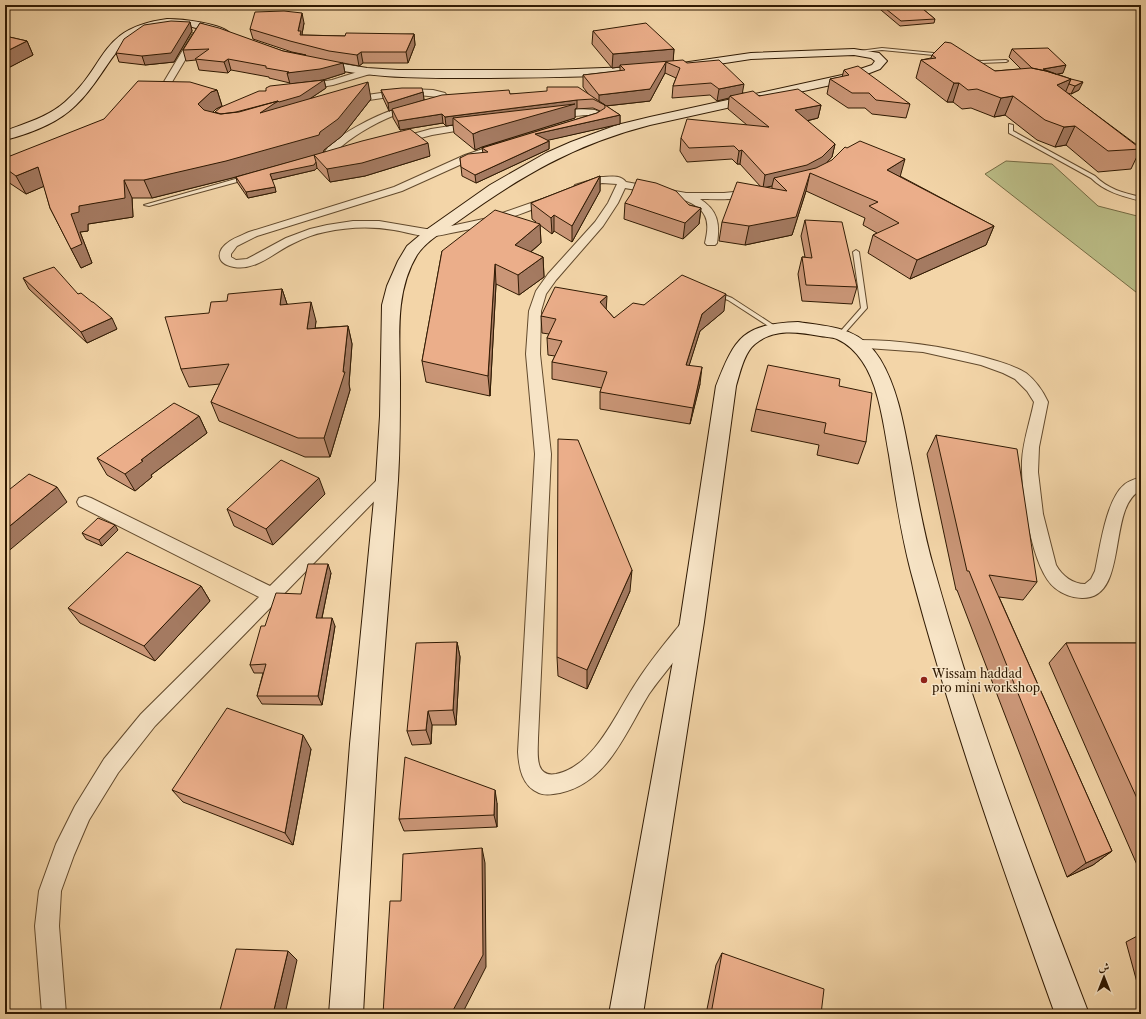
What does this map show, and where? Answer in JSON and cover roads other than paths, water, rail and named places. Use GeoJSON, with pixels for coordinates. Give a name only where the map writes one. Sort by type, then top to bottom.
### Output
{"type":"FeatureCollection","features":[{"type":"Feature","properties":{"kind":"street"},"geometry":{"type":"LineString","coordinates":[[5,136],[45,119],[69,105],[84,88],[113,47],[128,34],[146,26],[187,23],[202,25],[237,38]]}},
{"type":"Feature","properties":{"kind":"street"},"geometry":{"type":"LineString","coordinates":[[166,85],[202,25]]}},
{"type":"Feature","properties":{"kind":"street"},"geometry":{"type":"LineString","coordinates":[[346,1014],[364,744],[387,479],[390,416],[391,305],[395,286],[406,261],[414,249],[432,233],[495,188],[551,156],[622,128],[650,120],[845,78],[876,67],[881,61],[875,55],[854,52],[751,56],[676,67]]}},
{"type":"Feature","properties":{"kind":"street"},"geometry":{"type":"LineString","coordinates":[[303,60],[367,72],[444,75],[594,73],[643,70]]}},
{"type":"Feature","properties":{"kind":"street"},"geometry":{"type":"LineString","coordinates":[[291,89],[324,84],[367,72]]}},
{"type":"Feature","properties":{"kind":"street"},"geometry":{"type":"LineString","coordinates":[[338,102],[404,92],[429,92],[445,95],[440,100],[393,113],[368,125],[325,155],[338,156],[355,153]]}},
{"type":"Feature","properties":{"kind":"street"},"geometry":{"type":"LineString","coordinates":[[547,116],[587,112],[596,113],[599,115],[571,124]]}},
{"type":"Feature","properties":{"kind":"street"},"geometry":{"type":"LineString","coordinates":[[389,143],[431,132],[487,124]]}},
{"type":"Feature","properties":{"kind":"street"},"geometry":{"type":"LineString","coordinates":[[514,142],[469,157],[398,189],[253,234],[233,244],[224,256],[225,259],[229,262],[244,264],[259,258],[290,240],[307,233],[332,227],[377,225],[432,233],[498,219],[594,182],[619,180],[622,184],[686,196],[724,196],[766,191]]}},
{"type":"Feature","properties":{"kind":"street"},"geometry":{"type":"LineString","coordinates":[[622,184],[614,203],[599,224],[552,277],[540,294],[535,311],[533,354],[543,454],[528,738],[528,762],[533,776],[544,785],[558,784],[585,771],[598,758],[616,734],[643,689],[692,622]]}},
{"type":"Feature","properties":{"kind":"street"},"geometry":{"type":"LineString","coordinates":[[686,196],[702,204],[708,209],[714,228],[711,243]]}},
{"type":"Feature","properties":{"kind":"street"},"geometry":{"type":"LineString","coordinates":[[626,1014],[692,622],[726,386],[737,356],[747,341],[761,332],[774,328],[798,327],[849,339],[911,347],[974,359],[1002,367],[1019,375],[1029,383],[1041,402],[1030,459],[1030,487],[1036,522],[1049,568],[1056,579],[1066,587],[1080,591],[1091,590],[1097,586],[1103,570],[1116,514],[1120,504],[1131,487],[1141,483]]}},
{"type":"Feature","properties":{"kind":"street"},"geometry":{"type":"LineString","coordinates":[[849,339],[872,361],[882,384],[891,412],[910,516],[922,570],[950,669],[1041,931],[1072,1014]]}},
{"type":"Feature","properties":{"kind":"street"},"geometry":{"type":"LineString","coordinates":[[54,1014],[47,926],[50,891],[64,852],[82,813],[111,766],[148,720],[387,479]]}},
{"type":"Feature","properties":{"kind":"street"},"geometry":{"type":"LineString","coordinates":[[85,502],[272,595]]}},
{"type":"Feature","properties":{"kind":"lane"},"geometry":{"type":"LineString","coordinates":[[854,52],[882,49],[915,51],[950,56]]}},
{"type":"Feature","properties":{"kind":"lane"},"geometry":{"type":"LineString","coordinates":[[963,59],[981,62],[1006,61]]}},
{"type":"Feature","properties":{"kind":"lane"},"geometry":{"type":"LineString","coordinates":[[968,64],[973,67]]}},
{"type":"Feature","properties":{"kind":"lane"},"geometry":{"type":"LineString","coordinates":[[1011,125],[1011,132],[1093,177],[1100,185],[1118,194],[1141,200]]}},
{"type":"Feature","properties":{"kind":"lane"},"geometry":{"type":"LineString","coordinates":[[147,205],[253,175]]}},
{"type":"Feature","properties":{"kind":"lane"},"geometry":{"type":"LineString","coordinates":[[849,339],[864,308],[856,252]]}},
{"type":"Feature","properties":{"kind":"lane"},"geometry":{"type":"LineString","coordinates":[[712,291],[730,299],[774,328]]}},
{"type":"Feature","properties":{"kind":"place","name":"Wissam haddad pro mini workshop"},"geometry":{"type":"Point","coordinates":[924,680]}}]}
